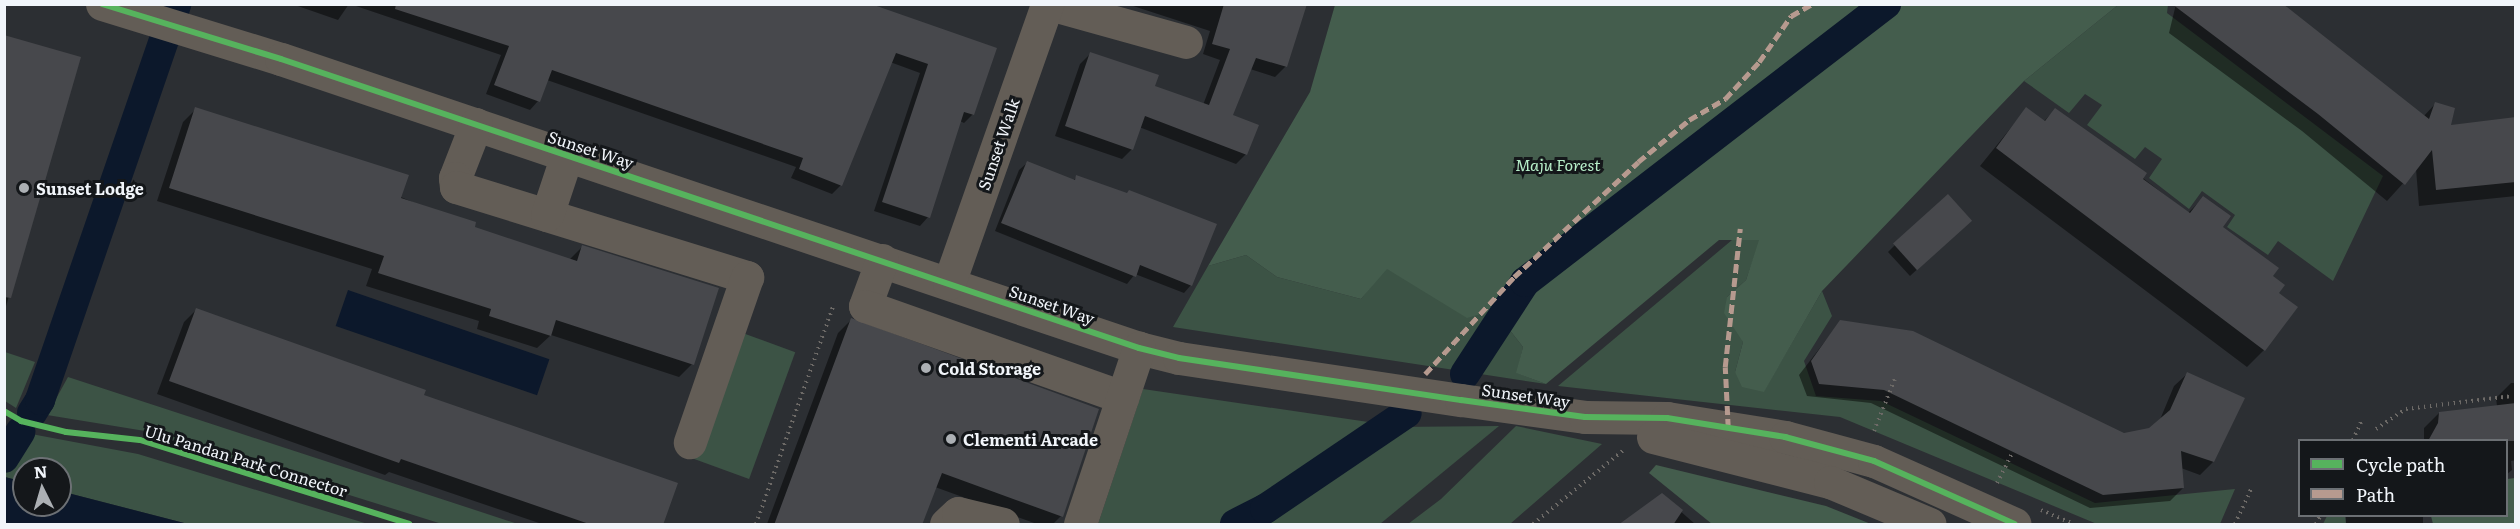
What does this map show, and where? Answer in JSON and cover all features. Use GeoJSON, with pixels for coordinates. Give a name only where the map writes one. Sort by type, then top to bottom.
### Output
{"type":"FeatureCollection","features":[{"type":"Feature","properties":{"kind":"street","name":"Sunset Way"},"geometry":{"type":"LineString","coordinates":[[102,4],[476,124],[1138,348],[1179,358],[1585,417],[1667,418],[1843,450],[2015,525]]}},
{"type":"Feature","properties":{"kind":"street","name":"Sunset Walk"},"geometry":{"type":"LineString","coordinates":[[949,283],[1048,4],[1186,42]]}},
{"type":"Feature","properties":{"kind":"street"},"geometry":{"type":"LineString","coordinates":[[476,124],[455,178],[456,187],[747,277],[690,442]]}},
{"type":"Feature","properties":{"kind":"street"},"geometry":{"type":"LineString","coordinates":[[547,215],[567,155]]}},
{"type":"Feature","properties":{"kind":"street"},"geometry":{"type":"LineString","coordinates":[[882,260],[865,306],[1122,398]]}},
{"type":"Feature","properties":{"kind":"street"},"geometry":{"type":"LineString","coordinates":[[1080,525],[1138,348]]}},
{"type":"Feature","properties":{"kind":"street","name":"Sunset Way"},"geometry":{"type":"LineString","coordinates":[[1585,417],[1830,482],[1929,525]]}},
{"type":"Feature","properties":{"kind":"street"},"geometry":{"type":"LineString","coordinates":[[946,525],[958,513],[1003,525]]}},
{"type":"Feature","properties":{"kind":"path"},"geometry":{"type":"LineString","coordinates":[[756,525],[837,294]]}},
{"type":"Feature","properties":{"kind":"path"},"geometry":{"type":"LineString","coordinates":[[1872,436],[1896,376]]}},
{"type":"Feature","properties":{"kind":"path"},"geometry":{"type":"LineString","coordinates":[[2376,429],[2406,409],[2512,396]]}},
{"type":"Feature","properties":{"kind":"path"},"geometry":{"type":"LineString","coordinates":[[2354,439],[2361,422]]}},
{"type":"Feature","properties":{"kind":"path"},"geometry":{"type":"LineString","coordinates":[[1533,525],[1615,459],[1640,433]]}},
{"type":"Feature","properties":{"kind":"path"},"geometry":{"type":"LineString","coordinates":[[1994,489],[2013,452]]}},
{"type":"Feature","properties":{"kind":"path"},"geometry":{"type":"LineString","coordinates":[[2235,525],[2252,487]]}},
{"type":"Feature","properties":{"kind":"green space","name":"Maju Forest"},"geometry":{"type":"Polygon","coordinates":[[[1335,4],[2118,5],[2024,81],[1822,291],[1764,392],[1742,387],[1735,372],[1743,342],[1724,313],[1727,297],[1746,280],[1759,240],[1719,240],[1546,384],[1516,373],[1523,347],[1494,310],[1467,318],[1387,269],[1361,299],[1277,277],[1246,255],[1208,266],[1310,92],[1335,4]]]}},
{"type":"Feature","properties":{"kind":"green space"},"geometry":{"type":"Polygon","coordinates":[[[2118,5],[2168,5],[2167,13],[2383,176],[2333,281],[2278,241],[2268,255],[2227,227],[2235,215],[2202,191],[2189,209],[2149,178],[2162,159],[2145,147],[2135,159],[2087,125],[2102,105],[2085,94],[2069,113],[2024,81],[2118,5]]]}},
{"type":"Feature","properties":{"kind":"green space"},"geometry":{"type":"Polygon","coordinates":[[[1732,240],[1760,240],[1746,280],[1727,297],[1743,342],[1735,372],[1764,391],[1822,291],[1832,316],[1804,361],[1816,396],[1881,401],[2095,503],[2235,489],[2220,524],[2097,524],[1840,417],[1558,386],[1732,240]]]}},
{"type":"Feature","properties":{"kind":"green space"},"geometry":{"type":"Polygon","coordinates":[[[1246,255],[1277,277],[1361,299],[1386,268],[1420,287],[1494,310],[1523,347],[1517,373],[1546,384],[1173,327],[1208,266],[1246,255]]]}},
{"type":"Feature","properties":{"kind":"green space"},"geometry":{"type":"Polygon","coordinates":[[[737,331],[795,352],[749,479],[691,458],[737,331]]]}},
{"type":"Feature","properties":{"kind":"green space"},"geometry":{"type":"Polygon","coordinates":[[[5,352],[35,362],[16,408],[5,401],[5,352]]]}},
{"type":"Feature","properties":{"kind":"green space"},"geometry":{"type":"Polygon","coordinates":[[[68,377],[518,524],[442,524],[145,431],[47,415],[68,377]]]}},
{"type":"Feature","properties":{"kind":"green space"},"geometry":{"type":"Polygon","coordinates":[[[1143,389],[1382,424],[1260,506],[1224,524],[1098,524],[1143,389]]]}},
{"type":"Feature","properties":{"kind":"green space"},"geometry":{"type":"Polygon","coordinates":[[[1499,426],[1380,524],[1249,524],[1395,427],[1499,426]]]}},
{"type":"Feature","properties":{"kind":"green space"},"geometry":{"type":"Polygon","coordinates":[[[1516,426],[1602,444],[1510,524],[1408,524],[1441,499],[1516,426]]]}},
{"type":"Feature","properties":{"kind":"green space"},"geometry":{"type":"Polygon","coordinates":[[[26,433],[138,454],[368,524],[188,524],[72,494],[72,457],[12,457],[12,479],[5,477],[4,467],[26,433]]]}},
{"type":"Feature","properties":{"kind":"green space"},"geometry":{"type":"Polygon","coordinates":[[[1656,465],[1826,506],[1871,524],[1712,524],[1649,473],[1656,465]]]}},
{"type":"Feature","properties":{"kind":"green space"},"geometry":{"type":"Polygon","coordinates":[[[2515,478],[2515,524],[2433,524],[2431,517],[2508,517],[2508,479],[2515,478]]]}},
{"type":"Feature","properties":{"kind":"green space"},"geometry":{"type":"Polygon","coordinates":[[[2326,517],[2345,517],[2346,524],[2323,524],[2326,517]]]}},
{"type":"Feature","properties":{"kind":"water"},"geometry":{"type":"Polygon","coordinates":[[[348,290],[549,359],[537,395],[336,326],[348,290]]]}},
{"type":"Feature","properties":{"kind":"water"},"geometry":{"type":"Polygon","coordinates":[[[5,477],[12,479],[12,517],[72,517],[72,494],[188,524],[5,524],[5,477]]]}},
{"type":"Feature","properties":{"kind":"building"},"geometry":{"type":"Polygon","coordinates":[[[396,4],[871,4],[997,48],[974,115],[964,112],[930,218],[882,202],[928,64],[896,53],[842,186],[799,169],[803,158],[552,70],[540,102],[494,85],[509,46],[395,9],[396,4]]]}},
{"type":"Feature","properties":{"kind":"building"},"geometry":{"type":"Polygon","coordinates":[[[1224,4],[1307,4],[1287,67],[1256,58],[1233,115],[1259,125],[1247,155],[1145,116],[1133,150],[1065,126],[1090,52],[1159,75],[1155,86],[1209,105],[1230,49],[1212,44],[1224,4]]]}},
{"type":"Feature","properties":{"kind":"building"},"geometry":{"type":"Polygon","coordinates":[[[2172,4],[2283,4],[2429,119],[2435,102],[2455,108],[2451,125],[2516,117],[2516,182],[2436,190],[2432,150],[2405,185],[2318,114],[2172,4]]]}},
{"type":"Feature","properties":{"kind":"building","name":"Sunset Lodge"},"geometry":{"type":"Polygon","coordinates":[[[4,35],[81,57],[11,298],[4,297],[4,35]]]}},
{"type":"Feature","properties":{"kind":"building"},"geometry":{"type":"Polygon","coordinates":[[[195,107],[409,175],[401,198],[476,222],[475,227],[577,261],[582,245],[719,288],[694,365],[556,320],[551,336],[489,316],[491,309],[378,273],[384,256],[169,188],[195,107]]]}},
{"type":"Feature","properties":{"kind":"building"},"geometry":{"type":"Polygon","coordinates":[[[2026,107],[2045,121],[2055,108],[2147,173],[2143,179],[2190,213],[2203,196],[2231,216],[2223,227],[2279,268],[2273,276],[2285,285],[2279,293],[2298,307],[2265,351],[1996,148],[2026,107]]]}},
{"type":"Feature","properties":{"kind":"building"},"geometry":{"type":"Polygon","coordinates":[[[1027,161],[1075,180],[1076,175],[1127,193],[1129,190],[1217,224],[1192,286],[1140,265],[1136,277],[1001,223],[1027,161]]]}},
{"type":"Feature","properties":{"kind":"building"},"geometry":{"type":"Polygon","coordinates":[[[1948,194],[1972,221],[1917,270],[1893,244],[1948,194]]]}},
{"type":"Feature","properties":{"kind":"building"},"geometry":{"type":"Polygon","coordinates":[[[196,308],[426,390],[424,395],[678,483],[663,525],[592,525],[401,459],[399,463],[169,381],[196,308]]]}},
{"type":"Feature","properties":{"kind":"building","name":"Clementi Arcade"},"geometry":{"type":"Polygon","coordinates":[[[851,318],[1099,409],[1063,517],[942,473],[922,525],[774,525],[851,318]]]}},
{"type":"Feature","properties":{"kind":"building"},"geometry":{"type":"Polygon","coordinates":[[[1840,320],[1913,331],[2124,433],[2149,428],[2170,410],[2187,372],[2245,398],[2214,462],[2181,451],[2184,488],[2103,495],[1884,390],[1819,384],[1811,361],[1840,320]]]}},
{"type":"Feature","properties":{"kind":"building"},"geometry":{"type":"Polygon","coordinates":[[[2516,403],[2516,441],[2508,441],[2508,439],[2429,439],[2438,423],[2439,412],[2516,403]]]}},
{"type":"Feature","properties":{"kind":"building"},"geometry":{"type":"Polygon","coordinates":[[[1662,493],[1683,510],[1673,525],[1618,525],[1662,493]]]}},
{"type":"Feature","properties":{"kind":"waterway"},"geometry":{"type":"LineString","coordinates":[[32,413],[40,400],[176,4]]}},
{"type":"Feature","properties":{"kind":"waterway"},"geometry":{"type":"LineString","coordinates":[[1465,374],[1525,282],[1886,4]]}},
{"type":"Feature","properties":{"kind":"waterway"},"geometry":{"type":"LineString","coordinates":[[1235,524],[1265,509],[1407,413]]}},
{"type":"Feature","properties":{"kind":"waterway"},"geometry":{"type":"LineString","coordinates":[[4,458],[20,432]]}},
{"type":"Feature","properties":{"kind":"marked path"},"geometry":{"type":"LineString","coordinates":[[1425,374],[1514,277],[1638,162],[1689,120],[1725,99],[1759,62],[1791,16],[1812,4]]}},
{"type":"Feature","properties":{"kind":"marked path"},"geometry":{"type":"LineString","coordinates":[[1728,428],[1725,367],[1740,229]]}},
{"type":"Feature","properties":{"kind":"cycle path"},"geometry":{"type":"LineString","coordinates":[[102,4],[281,59],[1139,348],[1179,358],[1461,400],[1585,417],[1667,418],[1785,437],[1874,461],[2015,524]]}},
{"type":"Feature","properties":{"kind":"cycle path","name":"Ulu Pandan Park Connector"},"geometry":{"type":"LineString","coordinates":[[4,411],[21,421],[66,432],[140,440],[409,524]]}},
{"type":"Feature","properties":{"kind":"place","name":"Sunset Lodge"},"geometry":{"type":"Point","coordinates":[24,188]}},
{"type":"Feature","properties":{"kind":"place","name":"Cold Storage"},"geometry":{"type":"Point","coordinates":[926,368]}},
{"type":"Feature","properties":{"kind":"place","name":"Clementi Arcade"},"geometry":{"type":"Point","coordinates":[951,439]}}]}
